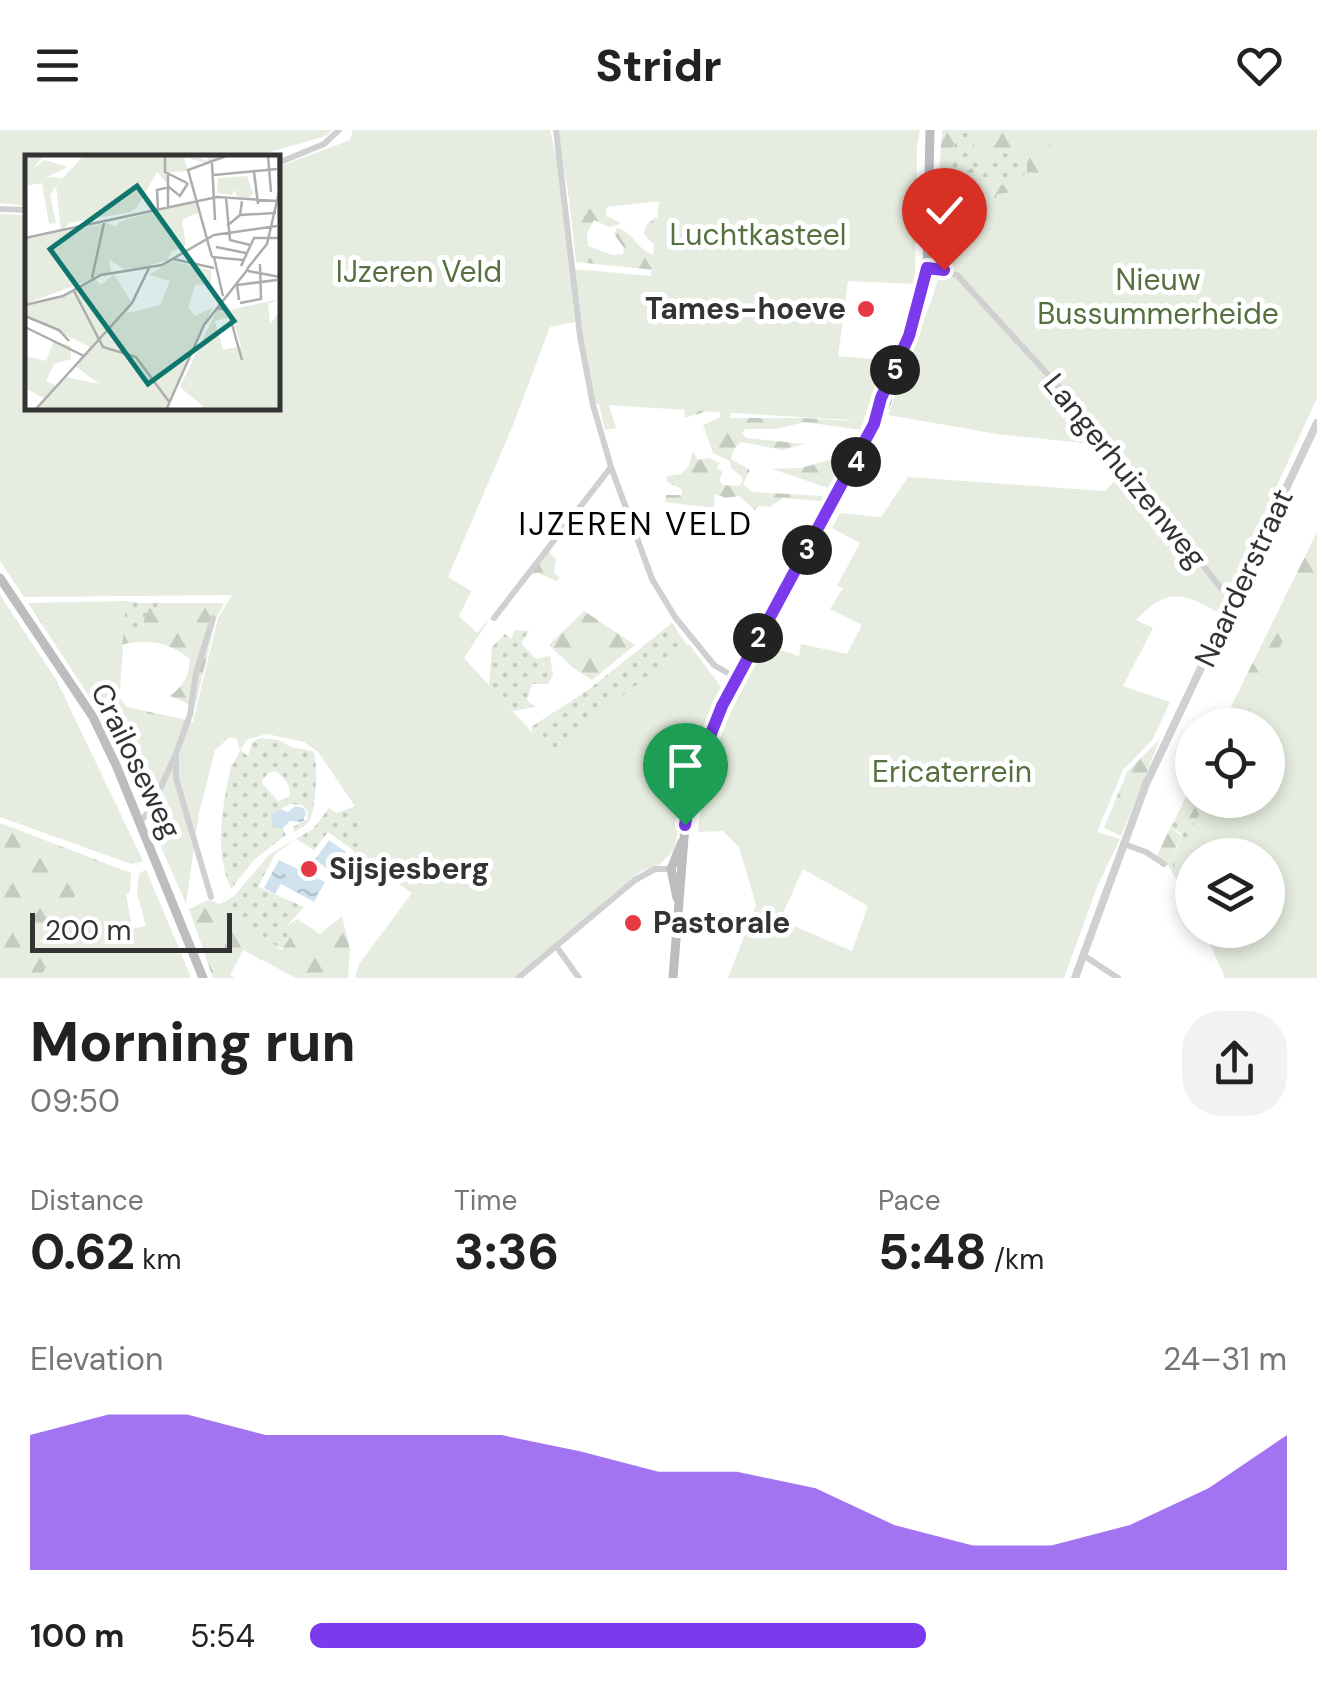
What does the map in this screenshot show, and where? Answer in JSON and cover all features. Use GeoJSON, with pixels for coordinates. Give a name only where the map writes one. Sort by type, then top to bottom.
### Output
{"type":"FeatureCollection","features":[{"type":"Feature","properties":{"kind":"main road"},"geometry":{"type":"LineString","coordinates":[[673,978],[678,961],[676,870],[694,776],[705,743],[880,410],[881,398],[890,384],[920,301],[927,268],[930,130]]}},
{"type":"Feature","properties":{"kind":"main road","name":"Crailoseweg"},"geometry":{"type":"LineString","coordinates":[[0,578],[93,718],[203,978]]}},
{"type":"Feature","properties":{"kind":"street"},"geometry":{"type":"LineString","coordinates":[[280,162],[324,144],[340,130]]}},
{"type":"Feature","properties":{"kind":"street"},"geometry":{"type":"LineString","coordinates":[[556,130],[580,336],[593,405],[611,467],[652,579],[675,617],[714,664],[736,678]]}},
{"type":"Feature","properties":{"kind":"street"},"geometry":{"type":"LineString","coordinates":[[0,208],[25,210]]}},
{"type":"Feature","properties":{"kind":"street","name":"Langerhuizenweg"},"geometry":{"type":"LineString","coordinates":[[927,268],[956,275],[977,296],[1084,414],[1220,587],[1234,598]]}},
{"type":"Feature","properties":{"kind":"street","name":"Naarderstraat"},"geometry":{"type":"LineString","coordinates":[[1075,978],[1146,784],[1317,424]]}},
{"type":"Feature","properties":{"kind":"street"},"geometry":{"type":"LineString","coordinates":[[494,618],[611,467]]}},
{"type":"Feature","properties":{"kind":"street"},"geometry":{"type":"LineString","coordinates":[[140,822],[151,809],[176,756],[213,618]]}},
{"type":"Feature","properties":{"kind":"street"},"geometry":{"type":"LineString","coordinates":[[176,756],[176,778],[211,897]]}},
{"type":"Feature","properties":{"kind":"street"},"geometry":{"type":"LineString","coordinates":[[1124,844],[1164,864]]}},
{"type":"Feature","properties":{"kind":"street"},"geometry":{"type":"LineString","coordinates":[[518,978],[635,880],[655,869],[676,870]]}},
{"type":"Feature","properties":{"kind":"street"},"geometry":{"type":"LineString","coordinates":[[556,946],[579,978]]}},
{"type":"Feature","properties":{"kind":"street"},"geometry":{"type":"LineString","coordinates":[[1083,955],[1118,978]]}},
{"type":"Feature","properties":{"kind":"green space"},"geometry":{"type":"Polygon","coordinates":[[[0,130],[332,130],[326,136],[259,155],[25,155],[25,206],[0,203],[0,130]]]}},
{"type":"Feature","properties":{"kind":"green space","name":"IJzeren Veld"},"geometry":{"type":"Polygon","coordinates":[[[353,130],[550,130],[561,177],[575,322],[550,327],[448,577],[471,591],[459,616],[477,633],[490,618],[464,658],[550,752],[689,644],[722,693],[712,705],[696,749],[674,850],[660,864],[640,872],[516,978],[355,978],[359,964],[412,893],[358,854],[359,812],[318,752],[304,742],[267,734],[248,739],[240,750],[237,739],[230,737],[215,750],[199,813],[186,904],[108,725],[32,608],[125,603],[119,708],[193,722],[218,618],[232,595],[24,597],[0,561],[0,214],[25,215],[25,410],[280,410],[280,166],[350,140],[353,130]]]}},
{"type":"Feature","properties":{"kind":"green space","name":"Luchtkasteel"},"geometry":{"type":"Polygon","coordinates":[[[556,130],[920,130],[915,284],[848,281],[838,356],[884,360],[862,425],[848,420],[591,404],[573,269],[651,276],[659,201],[572,211],[556,130]]]}},
{"type":"Feature","properties":{"kind":"green space"},"geometry":{"type":"Polygon","coordinates":[[[942,130],[964,130],[947,156],[947,175],[959,177],[972,168],[975,174],[984,173],[977,187],[938,189],[942,130]]]}},
{"type":"Feature","properties":{"kind":"green space"},"geometry":{"type":"Polygon","coordinates":[[[964,130],[974,130],[974,149],[982,157],[1006,153],[1028,161],[1027,172],[1012,186],[998,184],[991,177],[981,191],[938,195],[938,189],[968,189],[975,174],[972,169],[952,178],[945,171],[947,156],[964,130]]]}},
{"type":"Feature","properties":{"kind":"green space"},"geometry":{"type":"Polygon","coordinates":[[[974,130],[1088,130],[1031,253],[980,248],[971,243],[939,263],[938,195],[981,191],[991,176],[998,184],[1012,186],[1027,172],[1027,161],[1006,153],[982,157],[974,149],[974,130]]]}},
{"type":"Feature","properties":{"kind":"green space"},"geometry":{"type":"Polygon","coordinates":[[[1054,130],[1317,130],[1317,398],[1219,613],[1176,597],[1157,602],[1136,620],[1153,628],[1123,686],[1170,702],[1153,739],[1123,770],[1097,832],[1120,839],[1097,887],[1064,978],[728,978],[756,905],[739,847],[723,831],[698,832],[706,782],[731,712],[765,645],[799,656],[801,644],[847,654],[862,625],[830,609],[843,588],[837,586],[860,543],[832,528],[840,513],[881,517],[908,477],[1105,491],[1123,472],[1102,445],[997,434],[888,415],[934,293],[939,273],[939,241],[992,247],[997,194],[1041,189],[1054,130]],[[803,869],[780,920],[852,951],[868,906],[803,869]]]}},
{"type":"Feature","properties":{"kind":"green space"},"geometry":{"type":"Polygon","coordinates":[[[565,163],[608,191],[606,215],[621,224],[609,227],[594,220],[587,233],[588,246],[612,255],[623,254],[624,248],[614,234],[617,228],[655,255],[656,247],[644,234],[646,225],[655,218],[709,223],[723,277],[576,262],[565,163]]]}},
{"type":"Feature","properties":{"kind":"green space"},"geometry":{"type":"Polygon","coordinates":[[[738,362],[730,418],[864,422],[861,430],[804,422],[777,429],[745,429],[742,433],[746,438],[805,444],[782,450],[741,442],[731,459],[750,470],[743,484],[752,492],[823,496],[821,501],[783,498],[770,507],[759,506],[755,510],[739,496],[726,498],[715,494],[714,508],[665,502],[666,495],[682,495],[682,489],[667,482],[667,476],[681,474],[689,466],[693,451],[698,460],[708,458],[720,463],[716,468],[723,472],[719,480],[723,485],[740,486],[743,478],[731,468],[730,461],[713,453],[703,425],[721,417],[719,408],[684,418],[686,404],[609,405],[616,428],[605,430],[595,386],[738,362]]]}},
{"type":"Feature","properties":{"kind":"green space"},"geometry":{"type":"Polygon","coordinates":[[[847,458],[828,488],[772,469],[801,468],[847,458]]]}},
{"type":"Feature","properties":{"kind":"green space"},"geometry":{"type":"Polygon","coordinates":[[[1317,532],[1317,931],[1285,881],[1285,838],[1234,838],[1195,818],[1285,818],[1285,708],[1230,708],[1317,532]]]}},
{"type":"Feature","properties":{"kind":"green space"},"geometry":{"type":"Polygon","coordinates":[[[546,549],[556,559],[554,572],[560,578],[556,581],[538,573],[530,575],[546,549]]]}},
{"type":"Feature","properties":{"kind":"green space"},"geometry":{"type":"Polygon","coordinates":[[[1317,571],[1317,978],[1225,978],[1212,948],[1285,948],[1285,838],[1187,838],[1197,818],[1285,818],[1285,708],[1250,708],[1317,571]]]}},
{"type":"Feature","properties":{"kind":"green space"},"geometry":{"type":"Polygon","coordinates":[[[0,595],[57,681],[143,861],[131,864],[0,817],[0,595]]]}},
{"type":"Feature","properties":{"kind":"green space"},"geometry":{"type":"Polygon","coordinates":[[[140,602],[125,604],[124,628],[140,631],[149,607],[160,610],[162,603],[224,603],[216,619],[195,707],[170,696],[185,680],[189,658],[157,643],[121,645],[118,696],[127,707],[187,720],[149,816],[108,725],[28,603],[140,602]]]}},
{"type":"Feature","properties":{"kind":"green space"},"geometry":{"type":"Polygon","coordinates":[[[125,603],[162,603],[161,610],[149,608],[141,632],[124,629],[125,603]]]}},
{"type":"Feature","properties":{"kind":"green space"},"geometry":{"type":"Polygon","coordinates":[[[584,611],[635,645],[592,680],[549,645],[584,611]]]}},
{"type":"Feature","properties":{"kind":"green space"},"geometry":{"type":"Polygon","coordinates":[[[672,623],[694,656],[552,758],[534,737],[531,727],[588,690],[672,623]]]}},
{"type":"Feature","properties":{"kind":"green space"},"geometry":{"type":"Polygon","coordinates":[[[515,630],[529,631],[521,643],[536,659],[550,656],[553,675],[548,684],[532,684],[527,700],[535,707],[513,711],[489,687],[492,647],[505,634],[511,639],[515,630]]]}},
{"type":"Feature","properties":{"kind":"green space"},"geometry":{"type":"Polygon","coordinates":[[[260,738],[278,740],[313,751],[315,799],[308,823],[294,832],[293,827],[307,819],[302,805],[291,804],[274,812],[286,835],[254,860],[231,889],[221,845],[224,801],[232,765],[240,750],[248,756],[252,742],[260,738]],[[275,771],[261,782],[278,801],[290,796],[288,785],[275,771]]]}},
{"type":"Feature","properties":{"kind":"green space"},"geometry":{"type":"Polygon","coordinates":[[[1160,739],[1121,836],[1104,828],[1127,772],[1160,739]]]}},
{"type":"Feature","properties":{"kind":"green space"},"geometry":{"type":"Polygon","coordinates":[[[356,806],[363,850],[355,859],[353,850],[328,832],[314,850],[296,839],[275,854],[258,887],[304,907],[286,927],[290,937],[285,949],[259,937],[236,917],[224,902],[234,896],[270,854],[313,829],[329,808],[337,813],[356,806]]]}},
{"type":"Feature","properties":{"kind":"green space"},"geometry":{"type":"Polygon","coordinates":[[[1197,818],[1211,826],[1203,838],[1180,838],[1181,833],[1170,828],[1175,819],[1197,818]]]}},
{"type":"Feature","properties":{"kind":"green space"},"geometry":{"type":"Polygon","coordinates":[[[0,823],[131,873],[130,892],[126,894],[132,929],[146,926],[137,892],[146,870],[191,978],[0,978],[0,823]]]}},
{"type":"Feature","properties":{"kind":"green space"},"geometry":{"type":"Polygon","coordinates":[[[1170,828],[1182,836],[1175,838],[1175,850],[1168,865],[1157,856],[1170,828]]]}},
{"type":"Feature","properties":{"kind":"green space"},"geometry":{"type":"Polygon","coordinates":[[[1175,852],[1175,877],[1168,865],[1175,852]]]}},
{"type":"Feature","properties":{"kind":"green space"},"geometry":{"type":"Polygon","coordinates":[[[90,859],[131,873],[130,892],[126,894],[132,929],[146,926],[137,892],[139,873],[146,870],[191,978],[41,978],[90,859]]]}},
{"type":"Feature","properties":{"kind":"green space"},"geometry":{"type":"Polygon","coordinates":[[[209,900],[224,902],[241,922],[282,950],[290,937],[286,927],[297,919],[320,934],[342,916],[350,950],[348,978],[296,978],[243,950],[230,975],[235,978],[213,978],[189,909],[209,900]]]}},
{"type":"Feature","properties":{"kind":"water"},"geometry":{"type":"Polygon","coordinates":[[[295,806],[306,813],[303,822],[290,821],[282,829],[274,827],[271,815],[280,809],[288,812],[295,806]]]}},
{"type":"Feature","properties":{"kind":"water"},"geometry":{"type":"Polygon","coordinates":[[[329,840],[346,852],[332,872],[315,860],[329,840]]]}},
{"type":"Feature","properties":{"kind":"water"},"geometry":{"type":"Polygon","coordinates":[[[279,860],[325,882],[314,902],[281,884],[275,894],[264,888],[279,860]]]}},
{"type":"Feature","properties":{"kind":"place","name":"Tames-hoeve"},"geometry":{"type":"Point","coordinates":[866,309]}},
{"type":"Feature","properties":{"kind":"place","name":"Sijsjesberg"},"geometry":{"type":"Point","coordinates":[309,869]}},
{"type":"Feature","properties":{"kind":"place","name":"Pastorale"},"geometry":{"type":"Point","coordinates":[633,923]}},
{"type":"Feature","properties":{"kind":"district","name":"IJZEREN VELD"},"geometry":{"type":"Point","coordinates":[636,524]}},
{"type":"Feature","properties":{"kind":"route"},"geometry":{"type":"LineString","coordinates":[[685,825],[694,776],[722,706],[874,424],[881,398],[909,336],[927,268],[944,270]]}},
{"type":"Feature","properties":{"kind":"park label","name":"Nieuw Bussummerheide"},"geometry":{"type":"Point","coordinates":[1158,297]}},
{"type":"Feature","properties":{"kind":"park label","name":"Ericaterrein"},"geometry":{"type":"Point","coordinates":[952,772]}}]}
